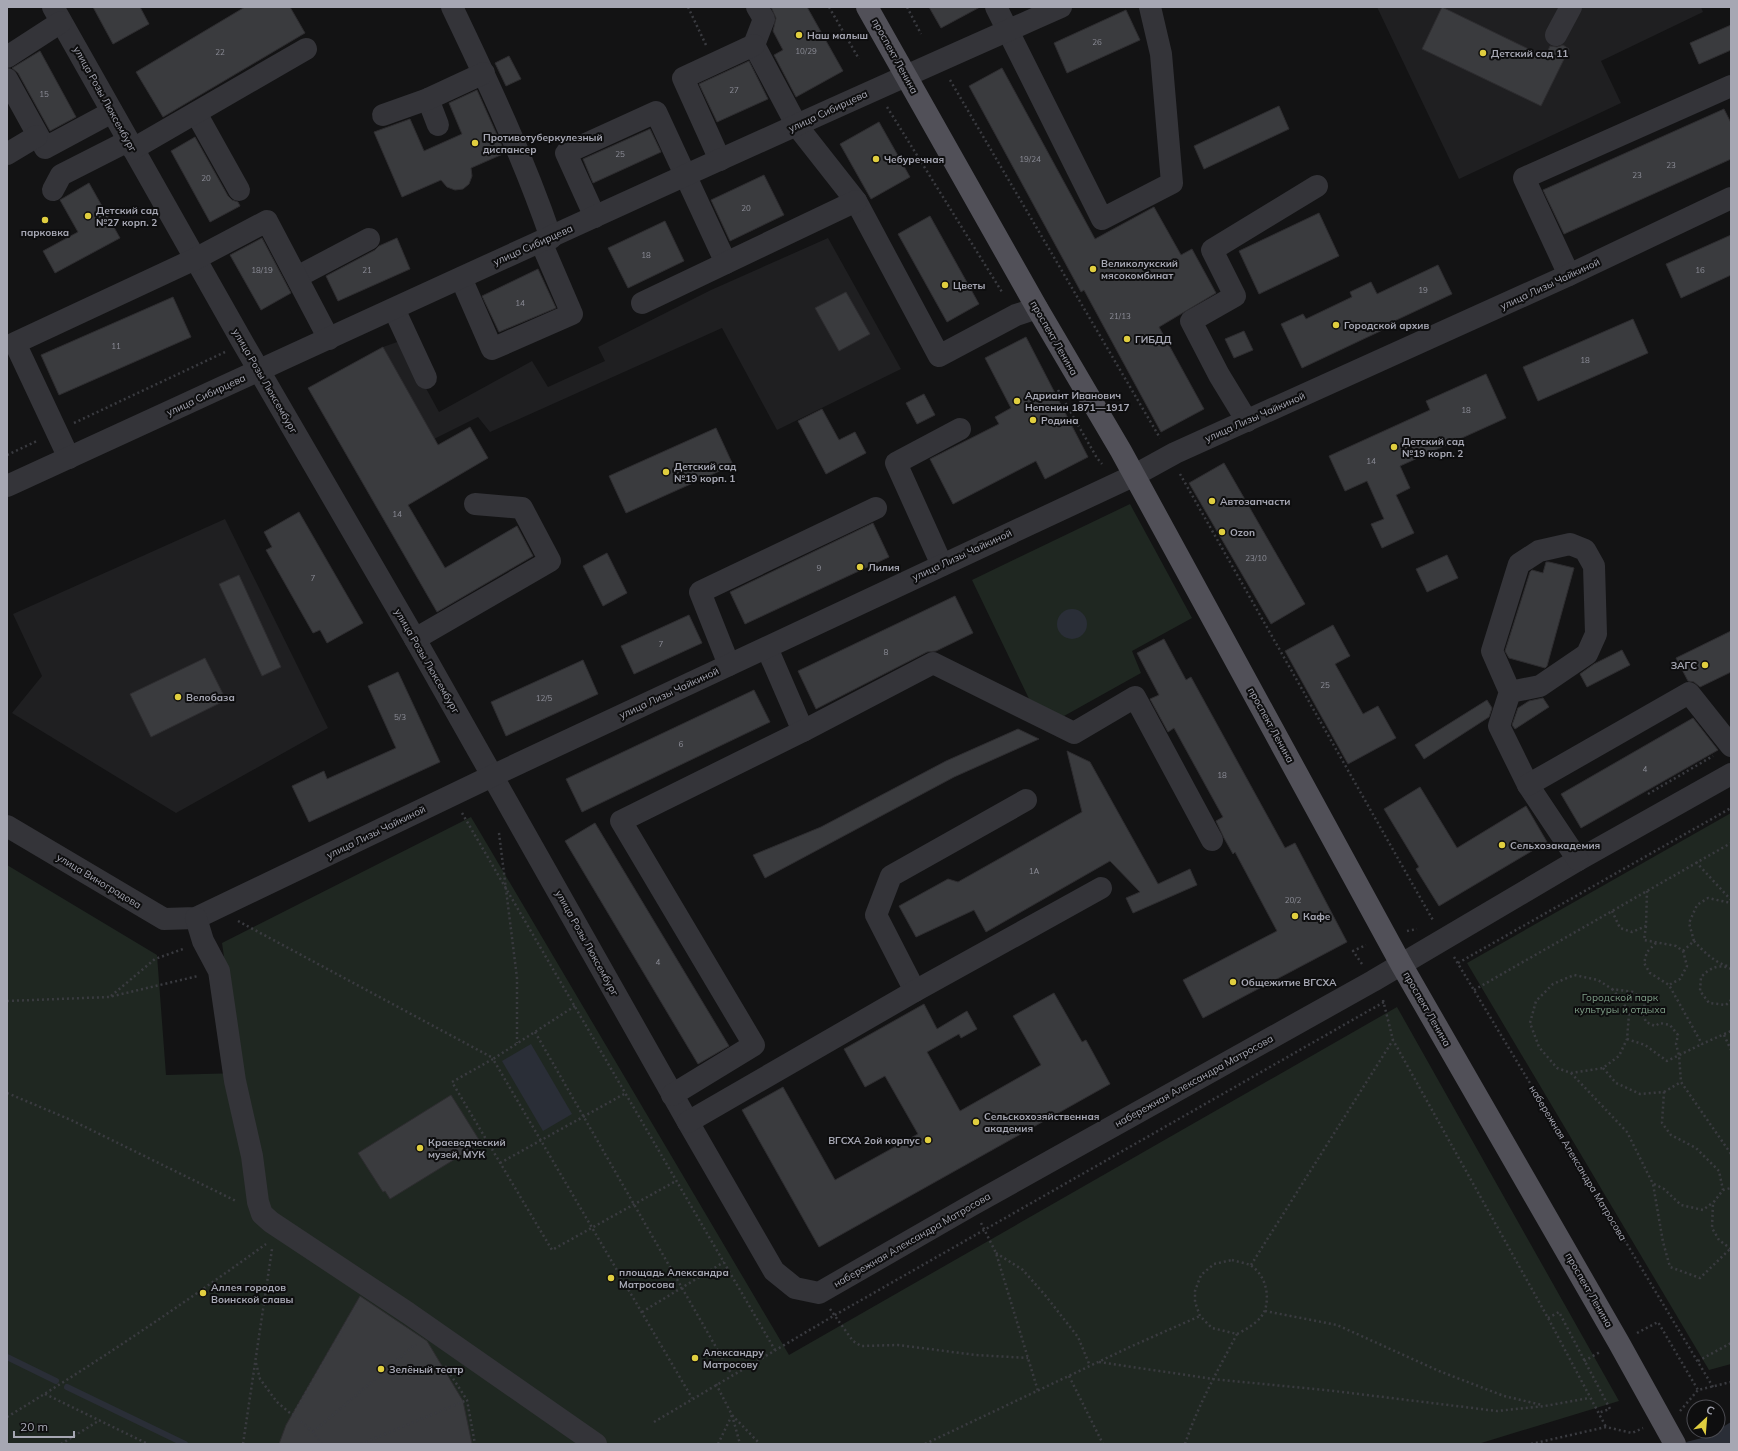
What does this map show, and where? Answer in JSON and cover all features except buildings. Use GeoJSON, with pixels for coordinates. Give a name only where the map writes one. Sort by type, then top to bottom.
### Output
{"type":"FeatureCollection","features":[{"type":"Feature","properties":{"kind":"main road","name":"проспект Ленина"},"geometry":{"type":"LineString","coordinates":[[867,7],[1037,308],[1134,475],[1401,964],[1619,1343],[1675,1444]]}},
{"type":"Feature","properties":{"kind":"street"},"geometry":{"type":"LineString","coordinates":[[452,7],[484,73],[541,208],[546,240],[572,314],[492,349],[461,278]]}},
{"type":"Feature","properties":{"kind":"street"},"geometry":{"type":"LineString","coordinates":[[720,160],[683,78],[754,44],[764,19],[757,7]]}},
{"type":"Feature","properties":{"kind":"street"},"geometry":{"type":"LineString","coordinates":[[996,7],[1102,219],[1172,183],[1161,54],[1150,7]]}},
{"type":"Feature","properties":{"kind":"street","name":"улица Сибирцева"},"geometry":{"type":"LineString","coordinates":[[7,486],[720,160],[1061,7]]}},
{"type":"Feature","properties":{"kind":"street"},"geometry":{"type":"LineString","coordinates":[[1556,35],[1570,7]]}},
{"type":"Feature","properties":{"kind":"street"},"geometry":{"type":"LineString","coordinates":[[7,57],[57,14]]}},
{"type":"Feature","properties":{"kind":"street","name":"улица Розы Люксембург"},"geometry":{"type":"LineString","coordinates":[[57,14],[259,371],[415,639],[672,1095],[774,1272],[794,1288],[819,1293]]}},
{"type":"Feature","properties":{"kind":"street"},"geometry":{"type":"LineString","coordinates":[[754,44],[797,126],[856,201],[938,356],[1016,315],[1037,308]]}},
{"type":"Feature","properties":{"kind":"street"},"geometry":{"type":"LineString","coordinates":[[52,190],[61,175],[131,145],[196,113],[306,49]]}},
{"type":"Feature","properties":{"kind":"street"},"geometry":{"type":"LineString","coordinates":[[383,115],[428,99],[484,73]]}},
{"type":"Feature","properties":{"kind":"street"},"geometry":{"type":"LineString","coordinates":[[7,79],[37,136],[45,148],[112,112]]}},
{"type":"Feature","properties":{"kind":"street"},"geometry":{"type":"LineString","coordinates":[[1569,275],[1524,178],[1731,86]]}},
{"type":"Feature","properties":{"kind":"street"},"geometry":{"type":"LineString","coordinates":[[428,99],[438,125]]}},
{"type":"Feature","properties":{"kind":"street"},"geometry":{"type":"LineString","coordinates":[[595,217],[566,153],[656,112],[726,263]]}},
{"type":"Feature","properties":{"kind":"street"},"geometry":{"type":"LineString","coordinates":[[196,113],[239,190]]}},
{"type":"Feature","properties":{"kind":"street"},"geometry":{"type":"LineString","coordinates":[[7,154],[37,136]]}},
{"type":"Feature","properties":{"kind":"street"},"geometry":{"type":"LineString","coordinates":[[1247,421],[1219,375],[1191,321],[1235,296],[1212,250],[1317,186]]}},
{"type":"Feature","properties":{"kind":"street","name":"улица Лизы Чайкиной"},"geometry":{"type":"LineString","coordinates":[[196,918],[492,776],[1134,475],[1170,455],[1569,275],[1731,198]]}},
{"type":"Feature","properties":{"kind":"street"},"geometry":{"type":"LineString","coordinates":[[642,303],[856,201]]}},
{"type":"Feature","properties":{"kind":"street"},"geometry":{"type":"LineString","coordinates":[[69,458],[15,343],[195,259],[268,221],[329,339]]}},
{"type":"Feature","properties":{"kind":"street"},"geometry":{"type":"LineString","coordinates":[[297,278],[369,239]]}},
{"type":"Feature","properties":{"kind":"street"},"geometry":{"type":"LineString","coordinates":[[394,309],[426,378]]}},
{"type":"Feature","properties":{"kind":"street"},"geometry":{"type":"LineString","coordinates":[[942,564],[896,463],[960,429]]}},
{"type":"Feature","properties":{"kind":"street"},"geometry":{"type":"LineString","coordinates":[[415,639],[550,561],[522,508],[475,504]]}},
{"type":"Feature","properties":{"kind":"street"},"geometry":{"type":"LineString","coordinates":[[729,665],[700,592],[876,508]]}},
{"type":"Feature","properties":{"kind":"street"},"geometry":{"type":"LineString","coordinates":[[1510,692],[1540,686],[1587,654],[1596,634],[1594,566],[1585,550],[1570,544],[1539,551],[1519,564],[1492,651],[1510,692],[1499,726],[1528,785],[1578,860]]}},
{"type":"Feature","properties":{"kind":"street"},"geometry":{"type":"LineString","coordinates":[[766,648],[802,731]]}},
{"type":"Feature","properties":{"kind":"street"},"geometry":{"type":"LineString","coordinates":[[672,1095],[754,1044],[621,821],[802,731],[933,663],[1074,733],[1135,698],[1212,840]]}},
{"type":"Feature","properties":{"kind":"street"},"geometry":{"type":"LineString","coordinates":[[1528,785],[1689,693],[1731,746]]}},
{"type":"Feature","properties":{"kind":"street","name":"набережная Александра Матросова"},"geometry":{"type":"LineString","coordinates":[[819,1293],[1401,964],[1578,860],[1731,774]]}},
{"type":"Feature","properties":{"kind":"street"},"geometry":{"type":"LineString","coordinates":[[915,991],[876,915],[890,876],[1026,800]]}},
{"type":"Feature","properties":{"kind":"street","name":"улица Виноградова"},"geometry":{"type":"LineString","coordinates":[[7,826],[164,919],[196,918]]}},
{"type":"Feature","properties":{"kind":"street"},"geometry":{"type":"LineString","coordinates":[[688,1122],[915,991],[1101,888]]}},
{"type":"Feature","properties":{"kind":"street"},"geometry":{"type":"LineString","coordinates":[[196,918],[203,941],[219,971],[235,1081],[252,1156],[258,1202],[262,1214],[271,1222],[280,1235],[408,1313],[596,1444]]}},
{"type":"Feature","properties":{"kind":"path"},"geometry":{"type":"LineString","coordinates":[[688,7],[715,63]]}},
{"type":"Feature","properties":{"kind":"path"},"geometry":{"type":"LineString","coordinates":[[829,7],[859,59]]}},
{"type":"Feature","properties":{"kind":"path"},"geometry":{"type":"LineString","coordinates":[[907,7],[921,34]]}},
{"type":"Feature","properties":{"kind":"path"},"geometry":{"type":"LineString","coordinates":[[947,75],[1170,455],[1444,939]]}},
{"type":"Feature","properties":{"kind":"path"},"geometry":{"type":"LineString","coordinates":[[885,104],[1016,315]]}},
{"type":"Feature","properties":{"kind":"path"},"geometry":{"type":"LineString","coordinates":[[7,455],[243,343]]}},
{"type":"Feature","properties":{"kind":"path"},"geometry":{"type":"LineString","coordinates":[[1054,383],[1097,458]]}},
{"type":"Feature","properties":{"kind":"path"},"geometry":{"type":"LineString","coordinates":[[452,795],[775,1350]]}},
{"type":"Feature","properties":{"kind":"path"},"geometry":{"type":"LineString","coordinates":[[1458,963],[1731,808]]}},
{"type":"Feature","properties":{"kind":"path"},"geometry":{"type":"LineString","coordinates":[[499,828],[517,978],[517,1043]]}},
{"type":"Feature","properties":{"kind":"path"},"geometry":{"type":"LineString","coordinates":[[1474,990],[1731,842]]}},
{"type":"Feature","properties":{"kind":"path"},"geometry":{"type":"LineString","coordinates":[[1696,862],[1731,901]]}},
{"type":"Feature","properties":{"kind":"path"},"geometry":{"type":"LineString","coordinates":[[1647,891],[1644,940],[1676,946],[1683,951],[1687,966],[1680,978],[1668,985]]}},
{"type":"Feature","properties":{"kind":"path"},"geometry":{"type":"LineString","coordinates":[[1731,901],[1708,898],[1697,906],[1689,922],[1694,941],[1706,954],[1724,966],[1731,968]]}},
{"type":"Feature","properties":{"kind":"path"},"geometry":{"type":"LineString","coordinates":[[216,909],[493,1059],[692,1398]]}},
{"type":"Feature","properties":{"kind":"path"},"geometry":{"type":"LineString","coordinates":[[1612,911],[1620,928],[1632,932],[1646,926]]}},
{"type":"Feature","properties":{"kind":"path","name":"набережная Александра Матросова"},"geometry":{"type":"LineString","coordinates":[[1444,939],[1713,1387]]}},
{"type":"Feature","properties":{"kind":"path"},"geometry":{"type":"LineString","coordinates":[[109,998],[155,959],[203,941]]}},
{"type":"Feature","properties":{"kind":"path"},"geometry":{"type":"LineString","coordinates":[[1683,951],[1694,941]]}},
{"type":"Feature","properties":{"kind":"path"},"geometry":{"type":"LineString","coordinates":[[1656,943],[1646,952],[1644,963],[1650,973],[1668,985],[1702,1044]]}},
{"type":"Feature","properties":{"kind":"path"},"geometry":{"type":"LineString","coordinates":[[1724,966],[1711,968],[1701,976],[1700,991],[1709,1003],[1726,1005],[1731,1000]]}},
{"type":"Feature","properties":{"kind":"path"},"geometry":{"type":"LineString","coordinates":[[7,1001],[109,998],[219,971]]}},
{"type":"Feature","properties":{"kind":"path"},"geometry":{"type":"LineString","coordinates":[[1713,1203],[1712,1228],[1719,1240],[1730,1249],[1700,1278],[1670,1267],[1663,1242],[1653,1184],[1627,1132],[1571,1073],[1557,1068],[1539,1047],[1530,1023],[1536,1001],[1553,984],[1574,975],[1598,980],[1612,988],[1633,992],[1645,1002],[1643,1014],[1646,1022],[1655,1026],[1660,1023],[1670,1025],[1678,1035],[1676,1044],[1679,1055],[1681,1082],[1731,1154]]}},
{"type":"Feature","properties":{"kind":"path"},"geometry":{"type":"LineString","coordinates":[[1571,1073],[1603,1068],[1619,1056],[1627,1039],[1629,1014],[1612,988]]}},
{"type":"Feature","properties":{"kind":"path"},"geometry":{"type":"LineString","coordinates":[[654,1422],[692,1398],[835,1315],[1384,1002],[1393,1040],[1548,1318],[1606,1427]]}},
{"type":"Feature","properties":{"kind":"path"},"geometry":{"type":"LineString","coordinates":[[575,1006],[493,1059],[452,1082],[552,1250],[676,1181]]}},
{"type":"Feature","properties":{"kind":"path"},"geometry":{"type":"LineString","coordinates":[[1627,1039],[1645,1045],[1667,1061],[1731,1031]]}},
{"type":"Feature","properties":{"kind":"path"},"geometry":{"type":"LineString","coordinates":[[535,1032],[732,1375]]}},
{"type":"Feature","properties":{"kind":"path"},"geometry":{"type":"LineString","coordinates":[[1724,1035],[1731,1050]]}},
{"type":"Feature","properties":{"kind":"path"},"geometry":{"type":"LineString","coordinates":[[1250,1266],[1393,1040]]}},
{"type":"Feature","properties":{"kind":"path"},"geometry":{"type":"LineString","coordinates":[[1603,1068],[1616,1083],[1640,1094],[1664,1092],[1681,1082]]}},
{"type":"Feature","properties":{"kind":"path"},"geometry":{"type":"LineString","coordinates":[[1664,1092],[1662,1123],[1671,1135],[1696,1148],[1719,1171],[1722,1190]]}},
{"type":"Feature","properties":{"kind":"path"},"geometry":{"type":"LineString","coordinates":[[7,1093],[71,1120],[262,1214]]}},
{"type":"Feature","properties":{"kind":"path"},"geometry":{"type":"LineString","coordinates":[[500,1163],[626,1093]]}},
{"type":"Feature","properties":{"kind":"path"},"geometry":{"type":"LineString","coordinates":[[1653,1184],[1664,1189],[1681,1206],[1703,1210],[1713,1203],[1722,1190],[1731,1188]]}},
{"type":"Feature","properties":{"kind":"path"},"geometry":{"type":"LineString","coordinates":[[984,1230],[996,1253],[1038,1391]]}},
{"type":"Feature","properties":{"kind":"path"},"geometry":{"type":"LineString","coordinates":[[243,1444],[264,1295],[280,1235]]}},
{"type":"Feature","properties":{"kind":"path"},"geometry":{"type":"LineString","coordinates":[[7,1417],[191,1299],[280,1235]]}},
{"type":"Feature","properties":{"kind":"path"},"geometry":{"type":"LineString","coordinates":[[996,1253],[1023,1270],[1045,1295],[1078,1337],[1090,1366]]}},
{"type":"Feature","properties":{"kind":"path"},"geometry":{"type":"LineString","coordinates":[[1185,1444],[1194,1419],[1237,1334],[1252,1327],[1265,1311],[1267,1288],[1261,1275],[1250,1266],[1232,1260],[1214,1264],[1201,1275],[1195,1291],[1195,1302],[1200,1316],[1212,1328],[1237,1334]]}},
{"type":"Feature","properties":{"kind":"path"},"geometry":{"type":"LineString","coordinates":[[642,1312],[724,1262]]}},
{"type":"Feature","properties":{"kind":"path"},"geometry":{"type":"LineString","coordinates":[[292,1414],[361,1299]]}},
{"type":"Feature","properties":{"kind":"path"},"geometry":{"type":"LineString","coordinates":[[1265,1311],[1337,1325],[1453,1377],[1504,1396],[1545,1406]]}},
{"type":"Feature","properties":{"kind":"path"},"geometry":{"type":"LineString","coordinates":[[1548,1318],[1559,1312],[1610,1409],[1598,1413]]}},
{"type":"Feature","properties":{"kind":"path"},"geometry":{"type":"LineString","coordinates":[[835,1315],[853,1341],[862,1346],[898,1345],[1028,1358]]}},
{"type":"Feature","properties":{"kind":"path"},"geometry":{"type":"LineString","coordinates":[[925,1444],[1200,1316]]}},
{"type":"Feature","properties":{"kind":"path"},"geometry":{"type":"LineString","coordinates":[[1584,1361],[1658,1322],[1698,1390]]}},
{"type":"Feature","properties":{"kind":"path"},"geometry":{"type":"LineString","coordinates":[[313,1432],[420,1341]]}},
{"type":"Feature","properties":{"kind":"path"},"geometry":{"type":"LineString","coordinates":[[1698,1361],[1731,1343]]}},
{"type":"Feature","properties":{"kind":"path"},"geometry":{"type":"LineString","coordinates":[[255,1361],[260,1379],[277,1402],[313,1432],[322,1444]]}},
{"type":"Feature","properties":{"kind":"path"},"geometry":{"type":"LineString","coordinates":[[442,1361],[467,1400],[475,1444]]}},
{"type":"Feature","properties":{"kind":"path"},"geometry":{"type":"LineString","coordinates":[[1099,1362],[1213,1379],[1334,1391],[1497,1411],[1545,1406],[1590,1398]]}},
{"type":"Feature","properties":{"kind":"path"},"geometry":{"type":"LineString","coordinates":[[1069,1376],[1103,1444]]}},
{"type":"Feature","properties":{"kind":"path"},"geometry":{"type":"LineString","coordinates":[[1679,1413],[1698,1390],[1731,1382]]}},
{"type":"Feature","properties":{"kind":"path"},"geometry":{"type":"LineString","coordinates":[[716,1384],[732,1415],[740,1444]]}},
{"type":"Feature","properties":{"kind":"path"},"geometry":{"type":"LineString","coordinates":[[45,1394],[148,1444]]}},
{"type":"Feature","properties":{"kind":"path"},"geometry":{"type":"LineString","coordinates":[[361,1444],[467,1400]]}},
{"type":"Feature","properties":{"kind":"path"},"geometry":{"type":"LineString","coordinates":[[718,1444],[732,1415]]}},
{"type":"Feature","properties":{"kind":"path"},"geometry":{"type":"LineString","coordinates":[[732,1415],[760,1444]]}},
{"type":"Feature","properties":{"kind":"path"},"geometry":{"type":"LineString","coordinates":[[61,1444],[100,1420]]}},
{"type":"Feature","properties":{"kind":"path"},"geometry":{"type":"LineString","coordinates":[[1531,1444],[1606,1427],[1632,1432],[1646,1427]]}},
{"type":"Feature","properties":{"kind":"shaded area"},"geometry":{"type":"Polygon","coordinates":[[[1377,7],[1701,7],[1703,12],[1601,61],[1621,103],[1459,179],[1377,7]]]}},
{"type":"Feature","properties":{"kind":"shaded area"},"geometry":{"type":"Polygon","coordinates":[[[828,238],[901,369],[777,430],[722,328],[490,432],[478,417],[434,439],[383,347],[400,341],[439,412],[532,361],[548,387],[605,361],[598,347],[711,290],[828,238]]]}},
{"type":"Feature","properties":{"kind":"shaded area"},"geometry":{"type":"Polygon","coordinates":[[[225,519],[328,728],[176,813],[12,713],[42,676],[13,614],[225,519]]]}},
{"type":"Feature","properties":{"kind":"shaded area"},"geometry":{"type":"Polygon","coordinates":[[[1072,609],[1083,613],[1087,624],[1083,635],[1072,639],[1061,635],[1057,624],[1061,613],[1072,609]]]}},
{"type":"Feature","properties":{"kind":"shaded area"},"geometry":{"type":"Polygon","coordinates":[[[531,1044],[572,1114],[543,1131],[502,1061],[531,1044]]]}},
{"type":"Feature","properties":{"kind":"shaded area"},"geometry":{"type":"Polygon","coordinates":[[[1731,1422],[1731,1444],[1678,1444],[1698,1439],[1726,1439],[1726,1425],[1731,1422]]]}},
{"type":"Feature","properties":{"kind":"green space"},"geometry":{"type":"Polygon","coordinates":[[[1130,504],[1192,618],[1132,651],[1141,673],[1064,716],[1032,705],[972,580],[1130,504]]]}},
{"type":"Feature","properties":{"kind":"green space","name":"Городской парк культуры и отдыха"},"geometry":{"type":"Polygon","coordinates":[[[1731,813],[1731,1364],[1709,1370],[1467,963],[1731,813]]]}},
{"type":"Feature","properties":{"kind":"green space"},"geometry":{"type":"Polygon","coordinates":[[[471,817],[789,1355],[1397,1007],[1619,1401],[1478,1444],[7,1444],[7,865],[157,955],[166,1075],[241,1073],[222,943],[471,817]]]}},
{"type":"Feature","properties":{"kind":"waterway"},"geometry":{"type":"LineString","coordinates":[[7,1357],[56,1381]]}},
{"type":"Feature","properties":{"kind":"waterway"},"geometry":{"type":"LineString","coordinates":[[67,1387],[185,1444]]}},
{"type":"Feature","properties":{"kind":"place","name":"Наш малыш"},"geometry":{"type":"Point","coordinates":[799,35]}},
{"type":"Feature","properties":{"kind":"place","name":"Детский сад 11"},"geometry":{"type":"Point","coordinates":[1483,53]}},
{"type":"Feature","properties":{"kind":"place","name":"Противотуберкулезный диспансер"},"geometry":{"type":"Point","coordinates":[475,143]}},
{"type":"Feature","properties":{"kind":"place","name":"Чебуречная"},"geometry":{"type":"Point","coordinates":[876,159]}},
{"type":"Feature","properties":{"kind":"place","name":"Детский сад №27 корп. 2"},"geometry":{"type":"Point","coordinates":[88,216]}},
{"type":"Feature","properties":{"kind":"place","name":"парковка"},"geometry":{"type":"Point","coordinates":[45,220]}},
{"type":"Feature","properties":{"kind":"place","name":"Великолукский мясокомбинат"},"geometry":{"type":"Point","coordinates":[1093,269]}},
{"type":"Feature","properties":{"kind":"place","name":"Цветы"},"geometry":{"type":"Point","coordinates":[945,285]}},
{"type":"Feature","properties":{"kind":"place","name":"Городской архив"},"geometry":{"type":"Point","coordinates":[1336,325]}},
{"type":"Feature","properties":{"kind":"place","name":"ГИБДД"},"geometry":{"type":"Point","coordinates":[1127,339]}},
{"type":"Feature","properties":{"kind":"place","name":"Адриант Иванович Непенин 1871—1917"},"geometry":{"type":"Point","coordinates":[1017,401]}},
{"type":"Feature","properties":{"kind":"place","name":"Родина"},"geometry":{"type":"Point","coordinates":[1033,420]}},
{"type":"Feature","properties":{"kind":"place","name":"Детский сад №19 корп. 2"},"geometry":{"type":"Point","coordinates":[1394,447]}},
{"type":"Feature","properties":{"kind":"place","name":"Детский сад №19 корп. 1"},"geometry":{"type":"Point","coordinates":[666,472]}},
{"type":"Feature","properties":{"kind":"place","name":"Автозапчасти"},"geometry":{"type":"Point","coordinates":[1212,501]}},
{"type":"Feature","properties":{"kind":"place","name":"Ozon"},"geometry":{"type":"Point","coordinates":[1222,532]}},
{"type":"Feature","properties":{"kind":"place","name":"Лилия"},"geometry":{"type":"Point","coordinates":[860,567]}},
{"type":"Feature","properties":{"kind":"place","name":"ЗАГС"},"geometry":{"type":"Point","coordinates":[1705,665]}},
{"type":"Feature","properties":{"kind":"place","name":"Велобаза"},"geometry":{"type":"Point","coordinates":[178,697]}},
{"type":"Feature","properties":{"kind":"place","name":"Сельхозакадемия"},"geometry":{"type":"Point","coordinates":[1502,845]}},
{"type":"Feature","properties":{"kind":"place","name":"Кафе"},"geometry":{"type":"Point","coordinates":[1295,916]}},
{"type":"Feature","properties":{"kind":"place","name":"Общежитие ВГСХА"},"geometry":{"type":"Point","coordinates":[1233,982]}},
{"type":"Feature","properties":{"kind":"place","name":"Сельскохозяйственная академия"},"geometry":{"type":"Point","coordinates":[976,1122]}},
{"type":"Feature","properties":{"kind":"place","name":"ВГСХА 2ой корпус"},"geometry":{"type":"Point","coordinates":[928,1140]}},
{"type":"Feature","properties":{"kind":"place","name":"Краеведческий музей, МУК"},"geometry":{"type":"Point","coordinates":[420,1148]}},
{"type":"Feature","properties":{"kind":"place","name":"площадь Александра Матросова"},"geometry":{"type":"Point","coordinates":[611,1278]}},
{"type":"Feature","properties":{"kind":"place","name":"Аллея городов Воинской славы"},"geometry":{"type":"Point","coordinates":[203,1293]}},
{"type":"Feature","properties":{"kind":"place","name":"Александру Матросову"},"geometry":{"type":"Point","coordinates":[695,1358]}},
{"type":"Feature","properties":{"kind":"place","name":"Зелёный театр"},"geometry":{"type":"Point","coordinates":[381,1369]}}]}
